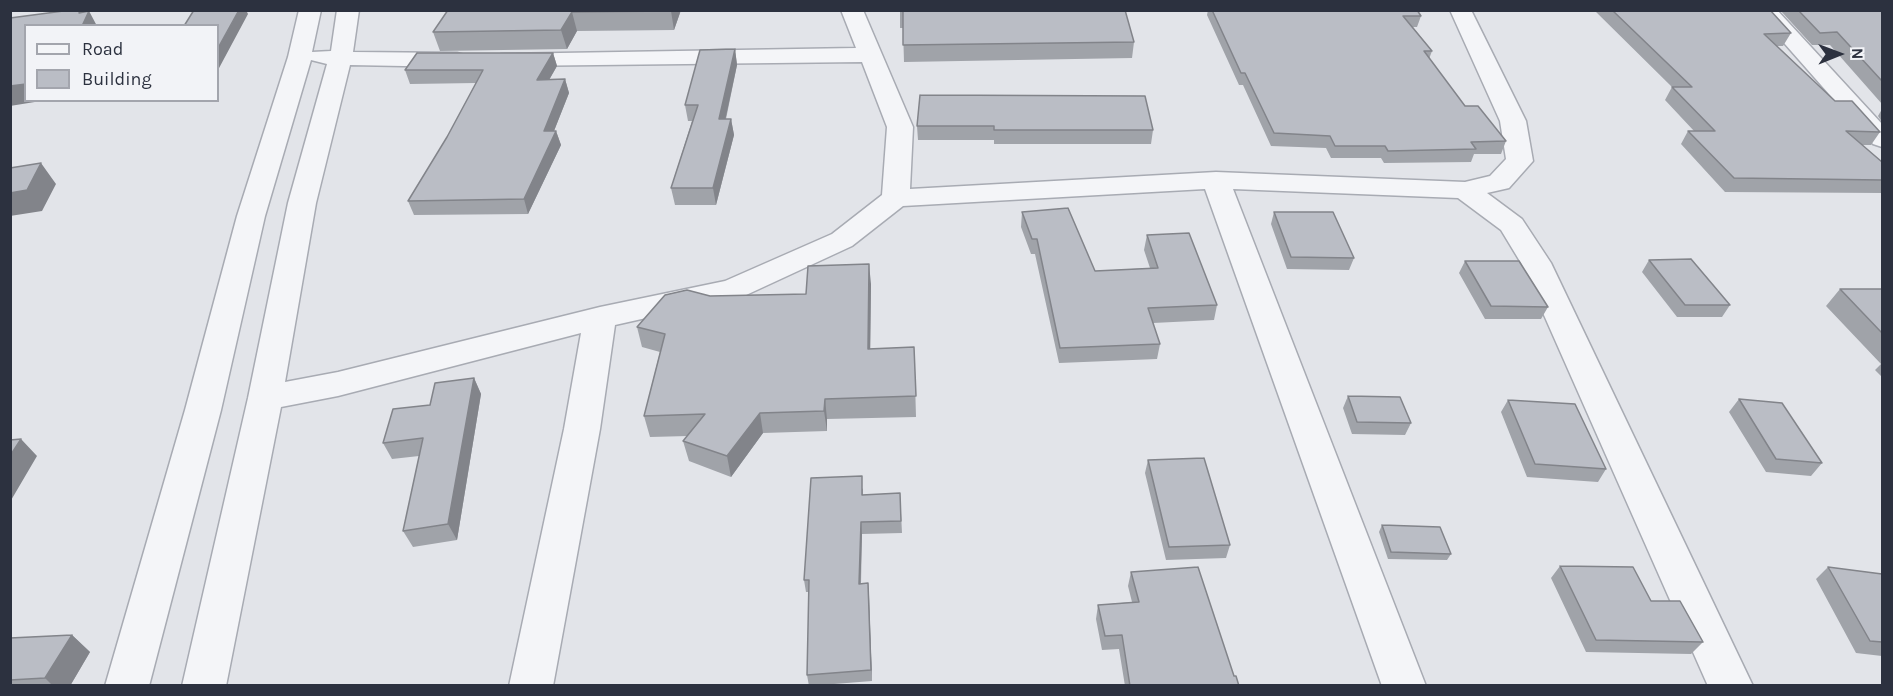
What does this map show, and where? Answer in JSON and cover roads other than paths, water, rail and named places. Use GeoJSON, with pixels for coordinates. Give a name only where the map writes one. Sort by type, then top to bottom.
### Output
{"type":"FeatureCollection","features":[{"type":"Feature","properties":{"kind":"street"},"geometry":{"type":"LineString","coordinates":[[127,686],[202,410],[251,216],[300,57],[310,10]]}},
{"type":"Feature","properties":{"kind":"street"},"geometry":{"type":"LineString","coordinates":[[204,686],[265,398],[302,203],[341,57],[348,10]]}},
{"type":"Feature","properties":{"kind":"street"},"geometry":{"type":"LineString","coordinates":[[852,10],[868,55],[900,127],[896,198]]}},
{"type":"Feature","properties":{"kind":"street"},"geometry":{"type":"LineString","coordinates":[[265,398],[338,384],[600,318],[733,289],[842,240],[896,198],[1216,180],[1466,190],[1499,182],[1520,161],[1514,121],[1460,10]]}},
{"type":"Feature","properties":{"kind":"street"},"geometry":{"type":"LineString","coordinates":[[1766,10],[1882,139]]}},
{"type":"Feature","properties":{"kind":"street"},"geometry":{"type":"LineString","coordinates":[[419,60],[437,35]]}},
{"type":"Feature","properties":{"kind":"street"},"geometry":{"type":"LineString","coordinates":[[300,57],[419,60],[868,55]]}},
{"type":"Feature","properties":{"kind":"street"},"geometry":{"type":"LineString","coordinates":[[1216,180],[1404,686]]}},
{"type":"Feature","properties":{"kind":"street"},"geometry":{"type":"LineString","coordinates":[[1466,190],[1512,225],[1536,263],[1731,686]]}},
{"type":"Feature","properties":{"kind":"street"},"geometry":{"type":"LineString","coordinates":[[531,686],[582,429],[600,318]]}}]}
